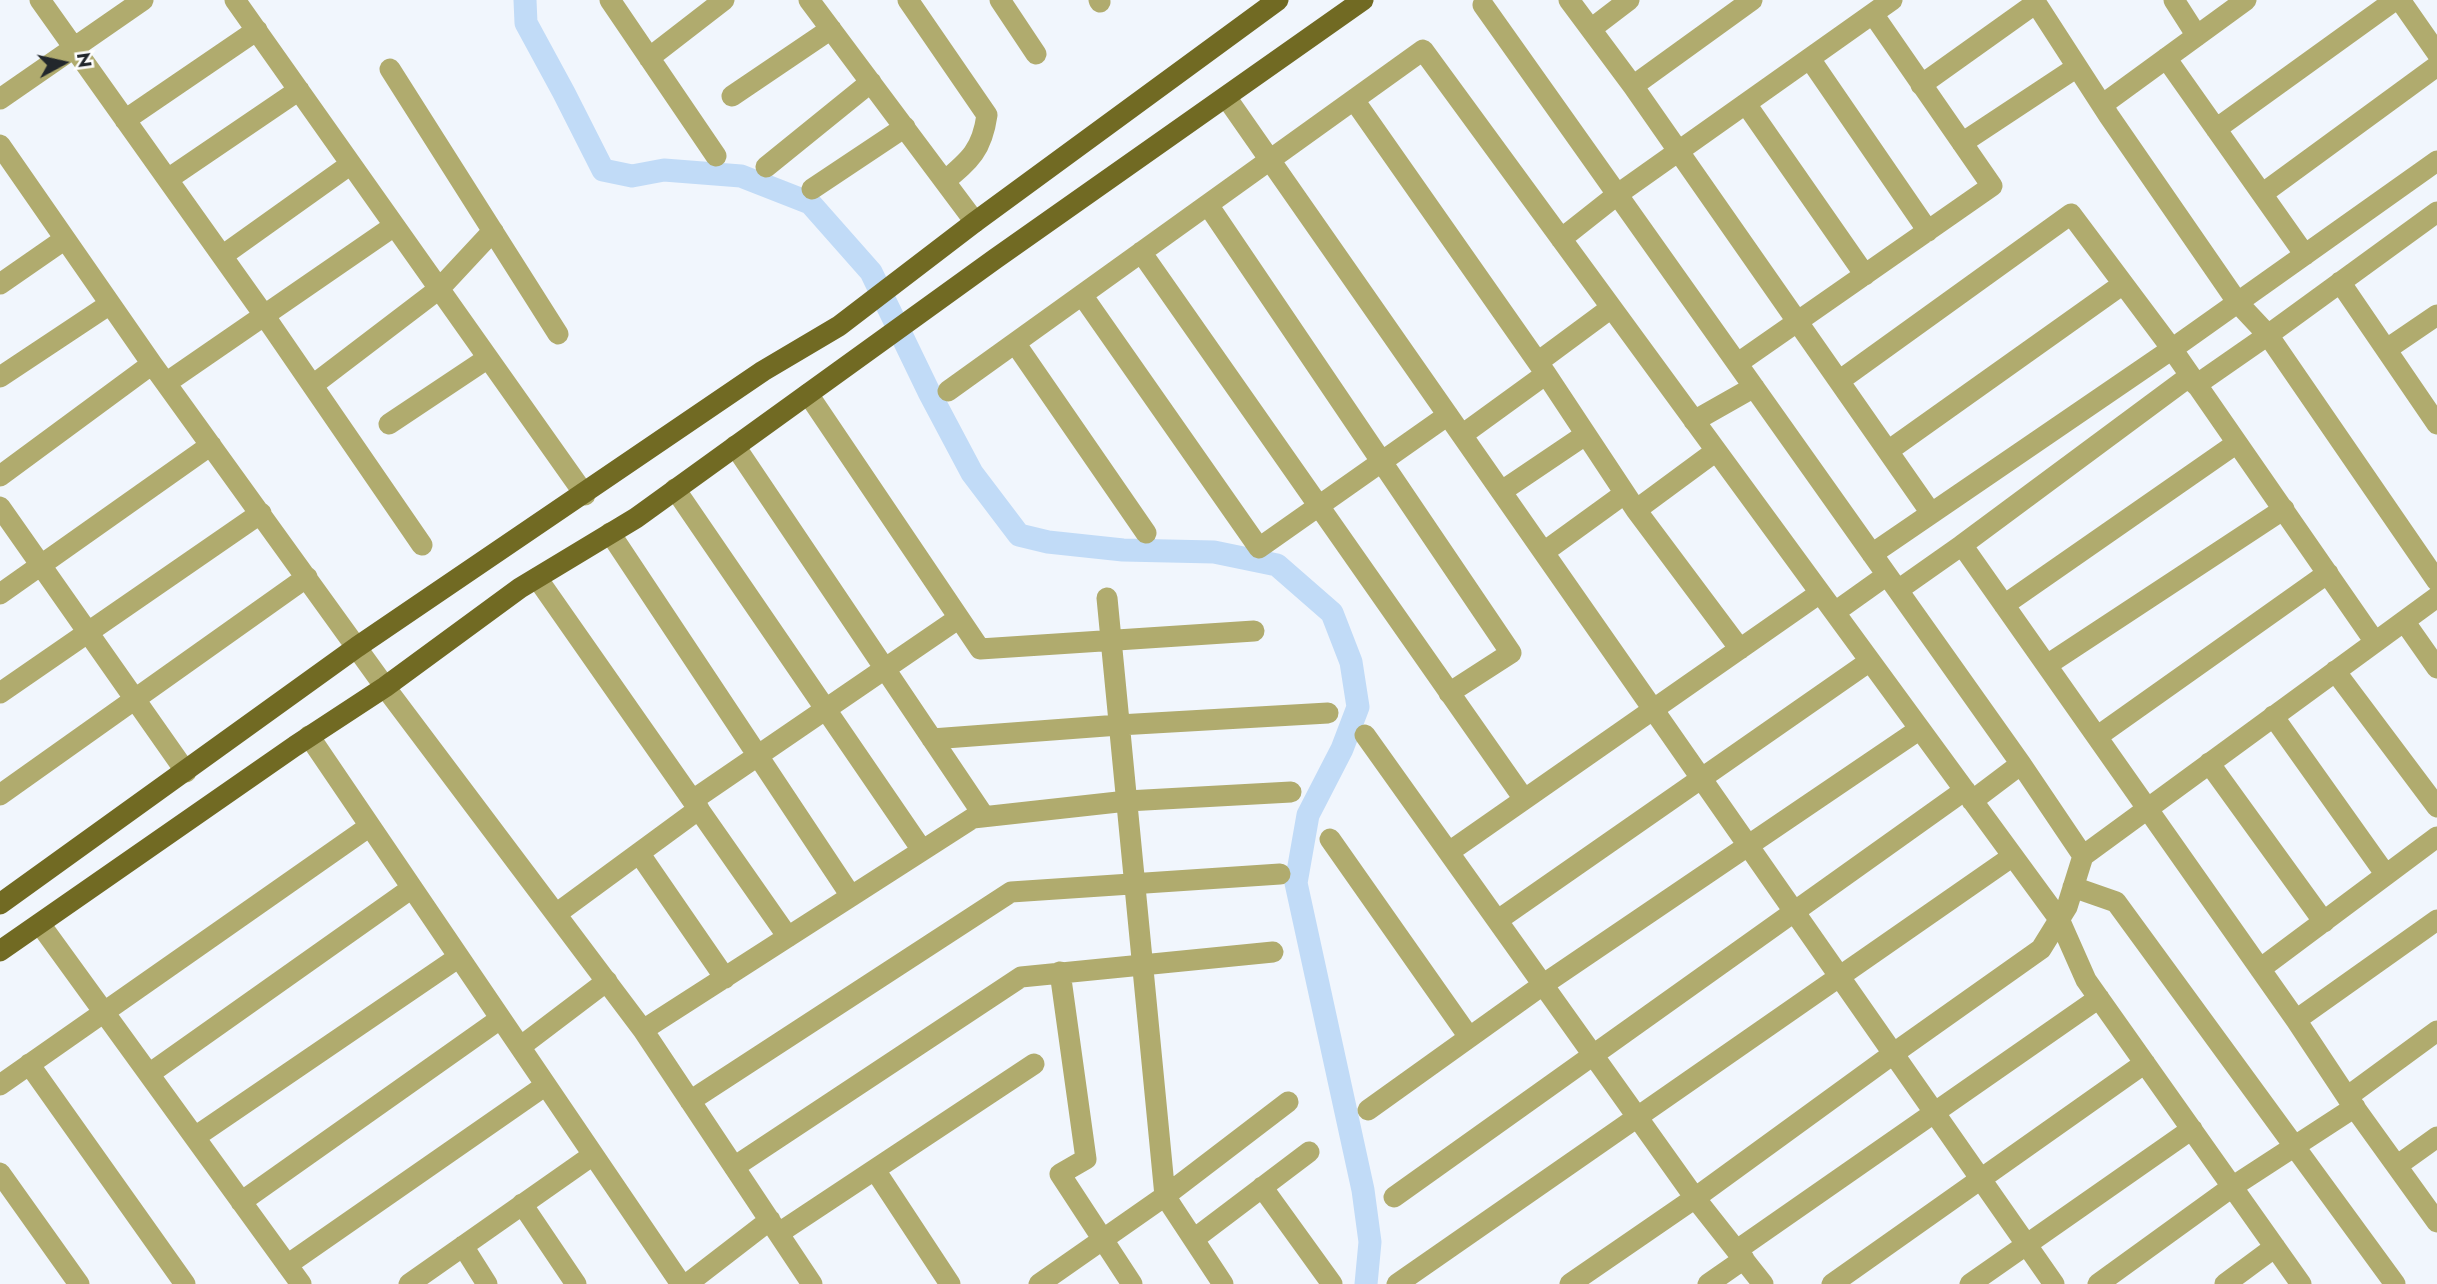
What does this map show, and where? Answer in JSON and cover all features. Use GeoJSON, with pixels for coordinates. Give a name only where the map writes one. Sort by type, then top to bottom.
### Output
{"type":"FeatureCollection","features":[{"type":"Feature","properties":{"kind":"main road"},"geometry":{"type":"LineString","coordinates":[[0,904],[357,647],[585,495],[763,371],[839,326],[975,222],[1278,0]]}},
{"type":"Feature","properties":{"kind":"main road"},"geometry":{"type":"LineString","coordinates":[[0,951],[309,736],[385,687],[537,578],[676,489],[1363,0]]}},
{"type":"Feature","properties":{"kind":"street"},"geometry":{"type":"LineString","coordinates":[[40,0],[264,315],[422,545]]}},
{"type":"Feature","properties":{"kind":"street"},"geometry":{"type":"LineString","coordinates":[[0,99],[143,0]]}},
{"type":"Feature","properties":{"kind":"street"},"geometry":{"type":"LineString","coordinates":[[235,0],[585,495]]}},
{"type":"Feature","properties":{"kind":"street"},"geometry":{"type":"LineString","coordinates":[[610,0],[716,156]]}},
{"type":"Feature","properties":{"kind":"street"},"geometry":{"type":"LineString","coordinates":[[649,58],[724,0]]}},
{"type":"Feature","properties":{"kind":"street"},"geometry":{"type":"LineString","coordinates":[[809,0],[975,222]]}},
{"type":"Feature","properties":{"kind":"street"},"geometry":{"type":"LineString","coordinates":[[908,0],[987,116],[984,136],[972,158],[945,181]]}},
{"type":"Feature","properties":{"kind":"street"},"geometry":{"type":"LineString","coordinates":[[1000,0],[1036,54]]}},
{"type":"Feature","properties":{"kind":"street"},"geometry":{"type":"LineString","coordinates":[[1569,0],[1679,151],[1931,513]]}},
{"type":"Feature","properties":{"kind":"street"},"geometry":{"type":"LineString","coordinates":[[1591,29],[1629,0]]}},
{"type":"Feature","properties":{"kind":"street"},"geometry":{"type":"LineString","coordinates":[[1633,86],[1752,0]]}},
{"type":"Feature","properties":{"kind":"street"},"geometry":{"type":"LineString","coordinates":[[1561,239],[1618,194],[1892,0]]}},
{"type":"Feature","properties":{"kind":"street"},"geometry":{"type":"LineString","coordinates":[[2174,0],[2197,36]]}},
{"type":"Feature","properties":{"kind":"street"},"geometry":{"type":"LineString","coordinates":[[2102,105],[2246,0]]}},
{"type":"Feature","properties":{"kind":"street"},"geometry":{"type":"LineString","coordinates":[[2216,129],[2397,0],[2437,54]]}},
{"type":"Feature","properties":{"kind":"street"},"geometry":{"type":"LineString","coordinates":[[1921,85],[2035,1],[2102,105],[2238,303],[2268,335],[2437,581]]}},
{"type":"Feature","properties":{"kind":"street"},"geometry":{"type":"LineString","coordinates":[[1483,5],[2021,764],[2083,856]]}},
{"type":"Feature","properties":{"kind":"street"},"geometry":{"type":"LineString","coordinates":[[1738,363],[1992,187],[1873,13]]}},
{"type":"Feature","properties":{"kind":"street"},"geometry":{"type":"LineString","coordinates":[[732,96],[831,29]]}},
{"type":"Feature","properties":{"kind":"street"},"geometry":{"type":"LineString","coordinates":[[125,120],[257,30]]}},
{"type":"Feature","properties":{"kind":"street"},"geometry":{"type":"LineString","coordinates":[[948,391],[1423,50],[2059,919],[2087,980],[2301,1284]]}},
{"type":"Feature","properties":{"kind":"street"},"geometry":{"type":"LineString","coordinates":[[2166,58],[2305,255]]}},
{"type":"Feature","properties":{"kind":"street"},"geometry":{"type":"LineString","coordinates":[[1810,59],[1928,231]]}},
{"type":"Feature","properties":{"kind":"street"},"geometry":{"type":"LineString","coordinates":[[2262,194],[2437,66]]}},
{"type":"Feature","properties":{"kind":"street"},"geometry":{"type":"LineString","coordinates":[[1962,144],[2077,67]]}},
{"type":"Feature","properties":{"kind":"street"},"geometry":{"type":"LineString","coordinates":[[390,69],[558,334]]}},
{"type":"Feature","properties":{"kind":"street"},"geometry":{"type":"LineString","coordinates":[[766,167],[871,82]]}},
{"type":"Feature","properties":{"kind":"street"},"geometry":{"type":"LineString","coordinates":[[168,180],[299,90]]}},
{"type":"Feature","properties":{"kind":"street"},"geometry":{"type":"LineString","coordinates":[[1226,97],[2054,1284]]}},
{"type":"Feature","properties":{"kind":"street"},"geometry":{"type":"LineString","coordinates":[[1354,100],[1542,368],[1630,502],[1740,649]]}},
{"type":"Feature","properties":{"kind":"street"},"geometry":{"type":"LineString","coordinates":[[1746,104],[1865,275]]}},
{"type":"Feature","properties":{"kind":"street"},"geometry":{"type":"LineString","coordinates":[[812,189],[905,127]]}},
{"type":"Feature","properties":{"kind":"street"},"geometry":{"type":"LineString","coordinates":[[0,145],[8,173],[65,239],[385,687],[643,1030],[812,1284]]}},
{"type":"Feature","properties":{"kind":"street"},"geometry":{"type":"LineString","coordinates":[[1872,554],[2172,349],[2437,161]]}},
{"type":"Feature","properties":{"kind":"street"},"geometry":{"type":"LineString","coordinates":[[222,256],[351,164]]}},
{"type":"Feature","properties":{"kind":"street"},"geometry":{"type":"LineString","coordinates":[[1208,205],[1510,653],[1449,692]]}},
{"type":"Feature","properties":{"kind":"street"},"geometry":{"type":"LineString","coordinates":[[1835,612],[1962,544],[2193,380],[2268,335],[2437,212]]}},
{"type":"Feature","properties":{"kind":"street"},"geometry":{"type":"LineString","coordinates":[[1839,381],[2071,214],[2172,349],[2375,642]]}},
{"type":"Feature","properties":{"kind":"street"},"geometry":{"type":"LineString","coordinates":[[166,383],[394,226]]}},
{"type":"Feature","properties":{"kind":"street"},"geometry":{"type":"LineString","coordinates":[[313,385],[439,289],[492,231]]}},
{"type":"Feature","properties":{"kind":"street"},"geometry":{"type":"LineString","coordinates":[[0,284],[65,239]]}},
{"type":"Feature","properties":{"kind":"street"},"geometry":{"type":"LineString","coordinates":[[1141,252],[1524,799]]}},
{"type":"Feature","properties":{"kind":"street"},"geometry":{"type":"LineString","coordinates":[[2340,282],[2387,349],[2430,399],[2437,425]]}},
{"type":"Feature","properties":{"kind":"street"},"geometry":{"type":"LineString","coordinates":[[1888,451],[2123,284]]}},
{"type":"Feature","properties":{"kind":"street"},"geometry":{"type":"LineString","coordinates":[[1082,295],[1259,548],[1448,415]]}},
{"type":"Feature","properties":{"kind":"street"},"geometry":{"type":"LineString","coordinates":[[0,377],[110,304]]}},
{"type":"Feature","properties":{"kind":"street"},"geometry":{"type":"LineString","coordinates":[[1462,435],[1611,308]]}},
{"type":"Feature","properties":{"kind":"street"},"geometry":{"type":"LineString","coordinates":[[2387,349],[2437,315]]}},
{"type":"Feature","properties":{"kind":"street"},"geometry":{"type":"LineString","coordinates":[[1015,343],[1146,533]]}},
{"type":"Feature","properties":{"kind":"street"},"geometry":{"type":"LineString","coordinates":[[389,424],[488,358]]}},
{"type":"Feature","properties":{"kind":"street"},"geometry":{"type":"LineString","coordinates":[[0,476],[152,364]]}},
{"type":"Feature","properties":{"kind":"street"},"geometry":{"type":"LineString","coordinates":[[1694,421],[1754,387]]}},
{"type":"Feature","properties":{"kind":"street"},"geometry":{"type":"LineString","coordinates":[[808,394],[980,649],[1254,631]]}},
{"type":"Feature","properties":{"kind":"street"},"geometry":{"type":"LineString","coordinates":[[1502,491],[1585,435]]}},
{"type":"Feature","properties":{"kind":"street"},"geometry":{"type":"LineString","coordinates":[[2004,605],[2237,443]]}},
{"type":"Feature","properties":{"kind":"street"},"geometry":{"type":"LineString","coordinates":[[0,594],[211,445]]}},
{"type":"Feature","properties":{"kind":"street"},"geometry":{"type":"LineString","coordinates":[[734,446],[984,816]]}},
{"type":"Feature","properties":{"kind":"street"},"geometry":{"type":"LineString","coordinates":[[1544,552],[1716,451]]}},
{"type":"Feature","properties":{"kind":"street"},"geometry":{"type":"LineString","coordinates":[[676,489],[922,850]]}},
{"type":"Feature","properties":{"kind":"street"},"geometry":{"type":"LineString","coordinates":[[0,508],[186,772]]}},
{"type":"Feature","properties":{"kind":"street"},"geometry":{"type":"LineString","coordinates":[[2047,665],[2284,509]]}},
{"type":"Feature","properties":{"kind":"street"},"geometry":{"type":"LineString","coordinates":[[0,693],[261,513]]}},
{"type":"Feature","properties":{"kind":"street"},"geometry":{"type":"LineString","coordinates":[[610,533],[851,896]]}},
{"type":"Feature","properties":{"kind":"street"},"geometry":{"type":"LineString","coordinates":[[1962,544],[2437,1222]]}},
{"type":"Feature","properties":{"kind":"street"},"geometry":{"type":"LineString","coordinates":[[2098,736],[2329,573]]}},
{"type":"Feature","properties":{"kind":"street"},"geometry":{"type":"LineString","coordinates":[[0,795],[307,577]]}},
{"type":"Feature","properties":{"kind":"street"},"geometry":{"type":"LineString","coordinates":[[537,578],[788,937]]}},
{"type":"Feature","properties":{"kind":"street"},"geometry":{"type":"LineString","coordinates":[[1450,852],[1820,593]]}},
{"type":"Feature","properties":{"kind":"street"},"geometry":{"type":"LineString","coordinates":[[1107,597],[1165,1196],[1223,1284]]}},
{"type":"Feature","properties":{"kind":"street"},"geometry":{"type":"LineString","coordinates":[[1570,1284],[1695,1198],[1893,1053],[2041,950],[2067,907],[2083,856],[2437,597]]}},
{"type":"Feature","properties":{"kind":"street"},"geometry":{"type":"LineString","coordinates":[[556,914],[639,853],[758,756],[959,618]]}},
{"type":"Feature","properties":{"kind":"street"},"geometry":{"type":"LineString","coordinates":[[2404,621],[2437,668]]}},
{"type":"Feature","properties":{"kind":"street"},"geometry":{"type":"LineString","coordinates":[[1498,920],[1870,661]]}},
{"type":"Feature","properties":{"kind":"street"},"geometry":{"type":"LineString","coordinates":[[2335,671],[2437,807]]}},
{"type":"Feature","properties":{"kind":"street"},"geometry":{"type":"LineString","coordinates":[[932,738],[1328,713]]}},
{"type":"Feature","properties":{"kind":"street"},"geometry":{"type":"LineString","coordinates":[[2273,716],[2386,875]]}},
{"type":"Feature","properties":{"kind":"street"},"geometry":{"type":"LineString","coordinates":[[1368,1110],[1544,984],[1920,729]]}},
{"type":"Feature","properties":{"kind":"street"},"geometry":{"type":"LineString","coordinates":[[1365,735],[1695,1198],[1763,1284]]}},
{"type":"Feature","properties":{"kind":"street"},"geometry":{"type":"LineString","coordinates":[[309,736],[681,1284]]}},
{"type":"Feature","properties":{"kind":"street"},"geometry":{"type":"LineString","coordinates":[[2209,763],[2324,922]]}},
{"type":"Feature","properties":{"kind":"street"},"geometry":{"type":"LineString","coordinates":[[1394,1198],[1795,912],[1969,795],[2021,764]]}},
{"type":"Feature","properties":{"kind":"street"},"geometry":{"type":"LineString","coordinates":[[643,1030],[973,818],[1127,801],[1290,792]]}},
{"type":"Feature","properties":{"kind":"street"},"geometry":{"type":"LineString","coordinates":[[0,1084],[370,826]]}},
{"type":"Feature","properties":{"kind":"street"},"geometry":{"type":"LineString","coordinates":[[2260,969],[2437,837]]}},
{"type":"Feature","properties":{"kind":"street"},"geometry":{"type":"LineString","coordinates":[[1330,839],[1469,1037]]}},
{"type":"Feature","properties":{"kind":"street"},"geometry":{"type":"LineString","coordinates":[[639,853],[725,978]]}},
{"type":"Feature","properties":{"kind":"street"},"geometry":{"type":"LineString","coordinates":[[1397,1284],[2013,856]]}},
{"type":"Feature","properties":{"kind":"street"},"geometry":{"type":"LineString","coordinates":[[690,1101],[1011,892],[1280,874]]}},
{"type":"Feature","properties":{"kind":"street"},"geometry":{"type":"LineString","coordinates":[[2073,887],[2116,902],[2395,1284]]}},
{"type":"Feature","properties":{"kind":"street"},"geometry":{"type":"LineString","coordinates":[[149,1074],[412,888]]}},
{"type":"Feature","properties":{"kind":"street"},"geometry":{"type":"LineString","coordinates":[[2296,1020],[2437,920]]}},
{"type":"Feature","properties":{"kind":"street"},"geometry":{"type":"LineString","coordinates":[[40,924],[301,1284]]}},
{"type":"Feature","properties":{"kind":"street"},"geometry":{"type":"LineString","coordinates":[[734,1167],[1021,977],[1273,952]]}},
{"type":"Feature","properties":{"kind":"street"},"geometry":{"type":"LineString","coordinates":[[195,1138],[459,957]]}},
{"type":"Feature","properties":{"kind":"street"},"geometry":{"type":"LineString","coordinates":[[1060,972],[1086,1159],[1060,1174],[1132,1284]]}},
{"type":"Feature","properties":{"kind":"street"},"geometry":{"type":"LineString","coordinates":[[520,1047],[607,981]]}},
{"type":"Feature","properties":{"kind":"street"},"geometry":{"type":"LineString","coordinates":[[1708,1284],[1741,1254],[1934,1112],[2099,998]]}},
{"type":"Feature","properties":{"kind":"street"},"geometry":{"type":"LineString","coordinates":[[242,1202],[500,1019]]}},
{"type":"Feature","properties":{"kind":"street"},"geometry":{"type":"LineString","coordinates":[[2098,1284],[2232,1187],[2295,1146],[2437,1031]]}},
{"type":"Feature","properties":{"kind":"street"},"geometry":{"type":"LineString","coordinates":[[1832,1284],[2145,1063]]}},
{"type":"Feature","properties":{"kind":"street"},"geometry":{"type":"LineString","coordinates":[[29,1064],[185,1284]]}},
{"type":"Feature","properties":{"kind":"street"},"geometry":{"type":"LineString","coordinates":[[687,1284],[774,1227],[875,1170],[1034,1064]]}},
{"type":"Feature","properties":{"kind":"street"},"geometry":{"type":"LineString","coordinates":[[287,1265],[546,1085]]}},
{"type":"Feature","properties":{"kind":"street"},"geometry":{"type":"LineString","coordinates":[[1042,1283],[1165,1196],[1288,1102]]}},
{"type":"Feature","properties":{"kind":"street"},"geometry":{"type":"LineString","coordinates":[[1970,1284],[2192,1129]]}},
{"type":"Feature","properties":{"kind":"street"},"geometry":{"type":"LineString","coordinates":[[2398,1165],[2437,1137]]}},
{"type":"Feature","properties":{"kind":"street"},"geometry":{"type":"LineString","coordinates":[[1194,1239],[1309,1152]]}},
{"type":"Feature","properties":{"kind":"street"},"geometry":{"type":"LineString","coordinates":[[409,1284],[593,1155]]}},
{"type":"Feature","properties":{"kind":"street"},"geometry":{"type":"LineString","coordinates":[[875,1170],[950,1284]]}},
{"type":"Feature","properties":{"kind":"street"},"geometry":{"type":"LineString","coordinates":[[0,1173],[79,1284]]}},
{"type":"Feature","properties":{"kind":"street"},"geometry":{"type":"LineString","coordinates":[[1262,1187],[1332,1284]]}},
{"type":"Feature","properties":{"kind":"street"},"geometry":{"type":"LineString","coordinates":[[522,1204],[576,1284]]}},
{"type":"Feature","properties":{"kind":"street"},"geometry":{"type":"LineString","coordinates":[[463,1246],[488,1284]]}},
{"type":"Feature","properties":{"kind":"street"},"geometry":{"type":"LineString","coordinates":[[2225,1284],[2275,1247]]}},
{"type":"Feature","properties":{"kind":"waterway"},"geometry":{"type":"LineString","coordinates":[[525,0],[526,23],[603,170],[632,176],[664,170],[741,176],[810,203],[871,272],[972,473],[1019,535],[1048,542],[1123,550],[1214,552],[1277,565],[1332,613],[1351,662],[1358,707],[1342,749],[1308,815],[1296,883],[1363,1190],[1370,1242],[1366,1284]]}}]}
